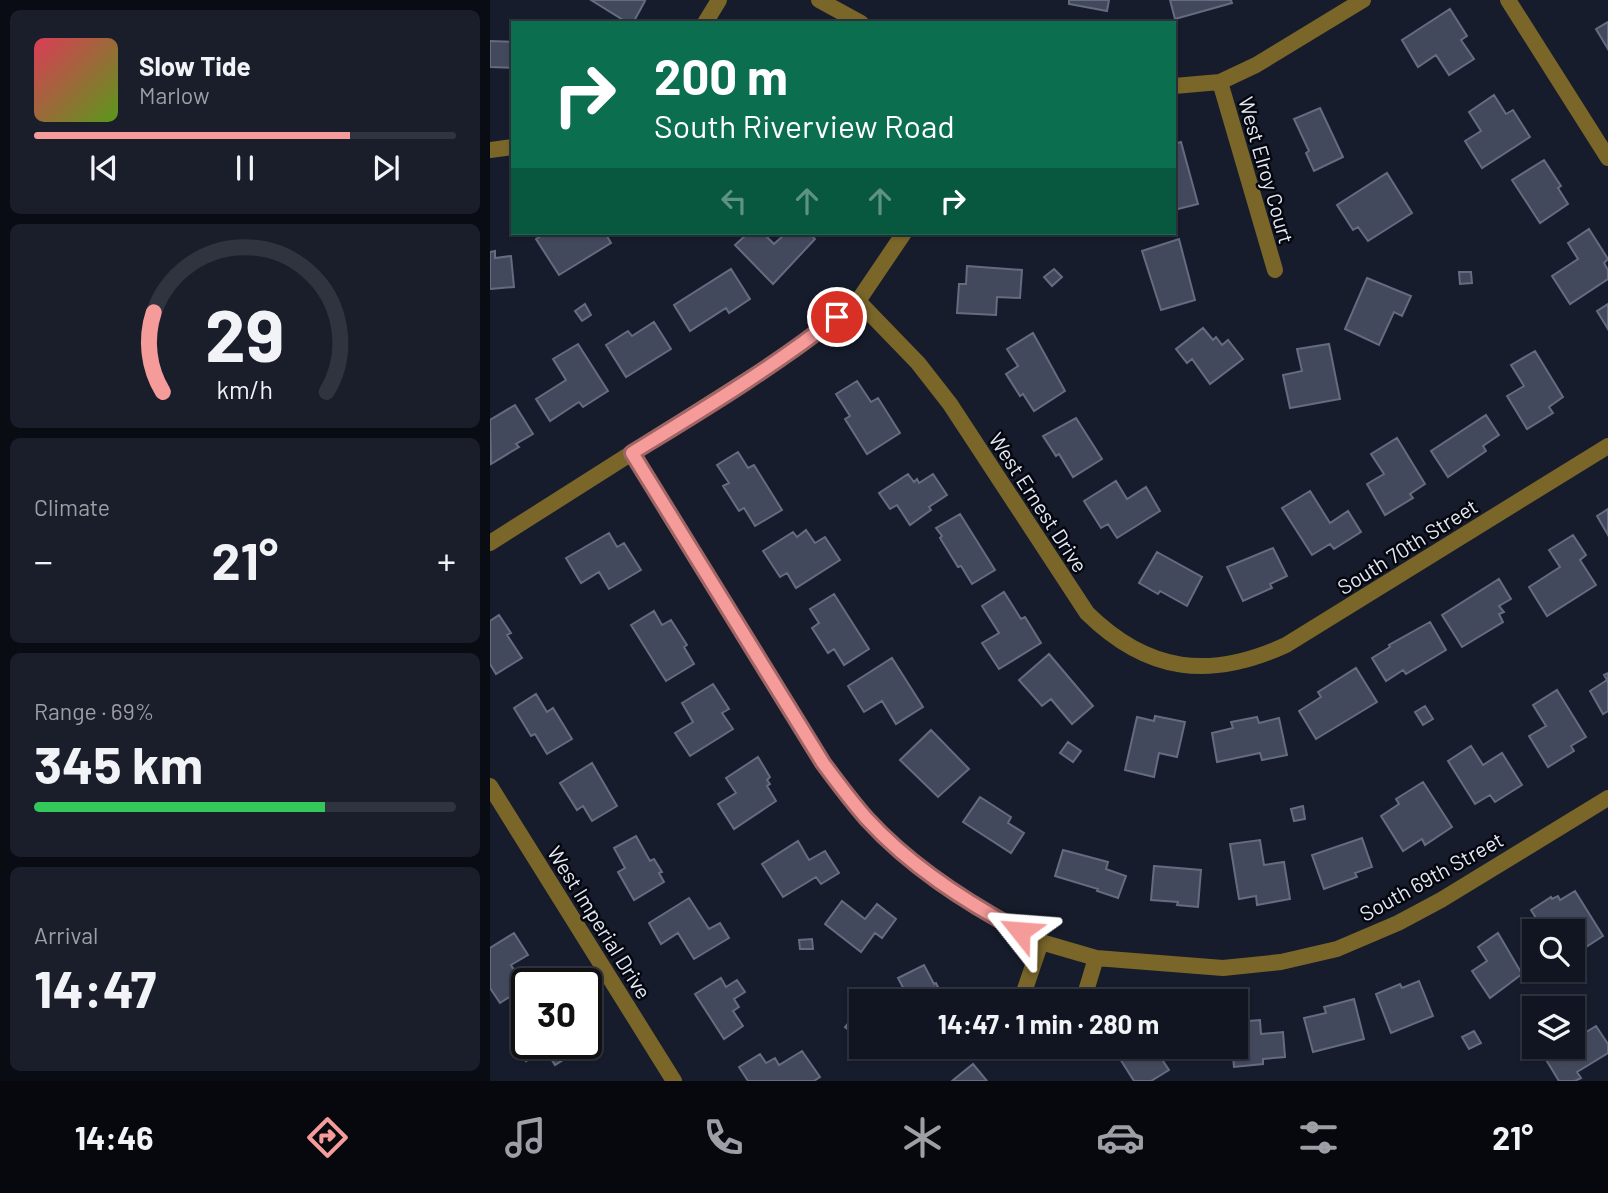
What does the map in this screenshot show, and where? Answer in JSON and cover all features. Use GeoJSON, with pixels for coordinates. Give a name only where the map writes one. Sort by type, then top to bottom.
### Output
{"type":"FeatureCollection","features":[{"type":"Feature","properties":{"kind":"street"},"geometry":{"type":"LineString","coordinates":[[706,21],[719,0]]}},
{"type":"Feature","properties":{"kind":"street"},"geometry":{"type":"LineString","coordinates":[[819,0],[857,21]]}},
{"type":"Feature","properties":{"kind":"street"},"geometry":{"type":"LineString","coordinates":[[1176,86],[1220,82],[1256,65],[1363,0]]}},
{"type":"Feature","properties":{"kind":"street"},"geometry":{"type":"LineString","coordinates":[[1508,0],[1608,158]]}},
{"type":"Feature","properties":{"kind":"street","name":"West Elroy Court"},"geometry":{"type":"LineString","coordinates":[[1220,82],[1275,270]]}},
{"type":"Feature","properties":{"kind":"street"},"geometry":{"type":"LineString","coordinates":[[490,150],[511,147]]}},
{"type":"Feature","properties":{"kind":"street"},"geometry":{"type":"LineString","coordinates":[[490,543],[794,350],[858,301],[903,235]]}},
{"type":"Feature","properties":{"kind":"street","name":"West Ernest Drive"},"geometry":{"type":"LineString","coordinates":[[858,301],[918,363],[950,404],[1087,613],[1114,637],[1154,658],[1203,668],[1221,666]]}},
{"type":"Feature","properties":{"kind":"street","name":"South 70th Street"},"geometry":{"type":"LineString","coordinates":[[1221,666],[1262,656],[1286,645],[1608,446]]}},
{"type":"Feature","properties":{"kind":"street","name":"South 69th Street"},"geometry":{"type":"LineString","coordinates":[[632,453],[823,763],[854,803],[905,856],[935,879],[978,908],[1041,942],[1097,958],[1223,968],[1281,962],[1337,949],[1398,923],[1441,900],[1608,798]]}},
{"type":"Feature","properties":{"kind":"street","name":"West Imperial Drive"},"geometry":{"type":"LineString","coordinates":[[490,786],[674,1081]]}},
{"type":"Feature","properties":{"kind":"street"},"geometry":{"type":"LineString","coordinates":[[1025,989],[1041,942]]}},
{"type":"Feature","properties":{"kind":"street"},"geometry":{"type":"LineString","coordinates":[[1087,989],[1097,958]]}},
{"type":"Feature","properties":{"kind":"building"},"geometry":{"type":"Polygon","coordinates":[[[591,0],[645,1],[634,21],[625,21],[591,0]]]}},
{"type":"Feature","properties":{"kind":"building"},"geometry":{"type":"Polygon","coordinates":[[[1069,0],[1109,0],[1107,11],[1069,4],[1069,0]]]}},
{"type":"Feature","properties":{"kind":"building"},"geometry":{"type":"Polygon","coordinates":[[[1170,0],[1231,0],[1232,3],[1175,19],[1170,0]]]}},
{"type":"Feature","properties":{"kind":"building"},"geometry":{"type":"Polygon","coordinates":[[[1450,9],[1467,36],[1461,40],[1474,59],[1449,75],[1436,55],[1418,67],[1402,40],[1450,9]]]}},
{"type":"Feature","properties":{"kind":"building"},"geometry":{"type":"Polygon","coordinates":[[[1608,22],[1608,49],[1596,29],[1608,22]]]}},
{"type":"Feature","properties":{"kind":"building"},"geometry":{"type":"Polygon","coordinates":[[[490,41],[511,42],[511,68],[490,67],[490,41]]]}},
{"type":"Feature","properties":{"kind":"building"},"geometry":{"type":"Polygon","coordinates":[[[1494,95],[1506,114],[1513,110],[1530,137],[1482,168],[1465,141],[1481,131],[1469,112],[1494,95]]]}},
{"type":"Feature","properties":{"kind":"building"},"geometry":{"type":"Polygon","coordinates":[[[1320,108],[1343,157],[1314,171],[1306,153],[1309,151],[1294,119],[1320,108]]]}},
{"type":"Feature","properties":{"kind":"building"},"geometry":{"type":"Polygon","coordinates":[[[1181,142],[1198,204],[1176,210],[1176,143],[1181,142]]]}},
{"type":"Feature","properties":{"kind":"building"},"geometry":{"type":"Polygon","coordinates":[[[1544,160],[1561,186],[1558,188],[1568,204],[1540,223],[1512,180],[1544,160]]]}},
{"type":"Feature","properties":{"kind":"building"},"geometry":{"type":"Polygon","coordinates":[[[1387,173],[1412,213],[1368,241],[1358,227],[1353,230],[1337,205],[1387,173]]]}},
{"type":"Feature","properties":{"kind":"building"},"geometry":{"type":"Polygon","coordinates":[[[1589,229],[1608,259],[1604,263],[1608,270],[1608,279],[1570,304],[1552,276],[1578,259],[1568,243],[1589,229]]]}},
{"type":"Feature","properties":{"kind":"building"},"geometry":{"type":"Polygon","coordinates":[[[543,235],[606,235],[611,243],[559,275],[536,239],[543,235]]]}},
{"type":"Feature","properties":{"kind":"building"},"geometry":{"type":"Polygon","coordinates":[[[746,235],[765,235],[774,244],[784,235],[811,235],[815,239],[773,284],[735,245],[746,235]]]}},
{"type":"Feature","properties":{"kind":"building"},"geometry":{"type":"Polygon","coordinates":[[[1179,239],[1195,300],[1161,310],[1142,251],[1179,239]]]}},
{"type":"Feature","properties":{"kind":"building"},"geometry":{"type":"Polygon","coordinates":[[[495,251],[495,258],[511,256],[514,287],[490,289],[490,252],[495,251]]]}},
{"type":"Feature","properties":{"kind":"building"},"geometry":{"type":"Polygon","coordinates":[[[967,266],[1022,270],[1020,298],[997,297],[996,315],[957,313],[959,284],[966,284],[967,266]]]}},
{"type":"Feature","properties":{"kind":"building"},"geometry":{"type":"Polygon","coordinates":[[[731,269],[750,299],[729,313],[726,308],[690,331],[674,305],[731,269]]]}},
{"type":"Feature","properties":{"kind":"building"},"geometry":{"type":"Polygon","coordinates":[[[1054,269],[1062,277],[1052,286],[1044,277],[1054,269]]]}},
{"type":"Feature","properties":{"kind":"building"},"geometry":{"type":"Polygon","coordinates":[[[1459,272],[1471,272],[1472,283],[1460,284],[1459,272]]]}},
{"type":"Feature","properties":{"kind":"building"},"geometry":{"type":"Polygon","coordinates":[[[1367,278],[1411,296],[1402,316],[1394,312],[1379,345],[1345,329],[1367,278]]]}},
{"type":"Feature","properties":{"kind":"building"},"geometry":{"type":"Polygon","coordinates":[[[585,304],[591,315],[582,321],[575,311],[585,304]]]}},
{"type":"Feature","properties":{"kind":"building"},"geometry":{"type":"Polygon","coordinates":[[[1608,304],[1608,329],[1597,311],[1608,304]]]}},
{"type":"Feature","properties":{"kind":"building"},"geometry":{"type":"Polygon","coordinates":[[[654,322],[671,349],[626,377],[606,345],[628,331],[632,336],[654,322]]]}},
{"type":"Feature","properties":{"kind":"building"},"geometry":{"type":"Polygon","coordinates":[[[1203,328],[1213,340],[1216,337],[1222,345],[1228,340],[1243,359],[1210,384],[1192,359],[1187,363],[1176,349],[1203,328]]]}},
{"type":"Feature","properties":{"kind":"building"},"geometry":{"type":"Polygon","coordinates":[[[1033,333],[1065,391],[1034,411],[1023,394],[1020,396],[1006,374],[1018,366],[1007,349],[1033,333]]]}},
{"type":"Feature","properties":{"kind":"building"},"geometry":{"type":"Polygon","coordinates":[[[578,344],[608,391],[583,407],[579,402],[550,421],[536,399],[566,380],[553,359],[578,344]]]}},
{"type":"Feature","properties":{"kind":"building"},"geometry":{"type":"Polygon","coordinates":[[[1329,344],[1340,399],[1290,408],[1283,375],[1302,371],[1297,349],[1329,344]]]}},
{"type":"Feature","properties":{"kind":"building"},"geometry":{"type":"Polygon","coordinates":[[[1535,351],[1563,397],[1549,407],[1553,413],[1527,429],[1507,396],[1524,386],[1511,365],[1535,351]]]}},
{"type":"Feature","properties":{"kind":"building"},"geometry":{"type":"Polygon","coordinates":[[[857,381],[871,402],[878,398],[900,433],[867,454],[845,419],[850,416],[836,394],[857,381]]]}},
{"type":"Feature","properties":{"kind":"building"},"geometry":{"type":"Polygon","coordinates":[[[515,405],[533,434],[516,444],[519,447],[491,464],[490,420],[515,405]]]}},
{"type":"Feature","properties":{"kind":"building"},"geometry":{"type":"Polygon","coordinates":[[[1486,415],[1499,435],[1483,446],[1486,451],[1448,477],[1431,451],[1486,415]]]}},
{"type":"Feature","properties":{"kind":"building"},"geometry":{"type":"Polygon","coordinates":[[[1076,418],[1102,459],[1073,477],[1059,454],[1056,456],[1043,436],[1076,418]]]}},
{"type":"Feature","properties":{"kind":"building"},"geometry":{"type":"Polygon","coordinates":[[[1397,438],[1425,484],[1410,494],[1413,498],[1385,515],[1367,484],[1384,474],[1371,454],[1397,438]]]}},
{"type":"Feature","properties":{"kind":"building"},"geometry":{"type":"Polygon","coordinates":[[[738,452],[748,468],[754,465],[782,510],[755,526],[744,508],[739,511],[723,486],[729,483],[717,465],[738,452]]]}},
{"type":"Feature","properties":{"kind":"building"},"geometry":{"type":"Polygon","coordinates":[[[908,474],[914,482],[917,479],[919,483],[933,474],[947,495],[910,525],[897,505],[890,509],[879,493],[908,474]]]}},
{"type":"Feature","properties":{"kind":"building"},"geometry":{"type":"Polygon","coordinates":[[[1116,481],[1127,499],[1146,487],[1160,511],[1117,538],[1108,524],[1101,528],[1084,501],[1116,481]]]}},
{"type":"Feature","properties":{"kind":"building"},"geometry":{"type":"Polygon","coordinates":[[[1310,491],[1330,523],[1348,511],[1361,532],[1334,549],[1330,544],[1312,555],[1282,508],[1310,491]]]}},
{"type":"Feature","properties":{"kind":"building"},"geometry":{"type":"Polygon","coordinates":[[[1608,509],[1608,535],[1597,516],[1608,509]]]}},
{"type":"Feature","properties":{"kind":"building"},"geometry":{"type":"Polygon","coordinates":[[[960,514],[995,570],[972,584],[961,566],[958,567],[936,528],[960,514]]]}},
{"type":"Feature","properties":{"kind":"building"},"geometry":{"type":"Polygon","coordinates":[[[806,530],[815,543],[825,537],[840,560],[796,588],[787,573],[780,577],[763,551],[793,532],[797,537],[806,530]]]}},
{"type":"Feature","properties":{"kind":"building"},"geometry":{"type":"Polygon","coordinates":[[[609,533],[617,547],[624,543],[641,570],[609,589],[599,572],[581,583],[566,558],[609,533]]]}},
{"type":"Feature","properties":{"kind":"building"},"geometry":{"type":"Polygon","coordinates":[[[1573,535],[1586,555],[1580,560],[1596,585],[1547,616],[1529,587],[1560,567],[1549,550],[1573,535]]]}},
{"type":"Feature","properties":{"kind":"building"},"geometry":{"type":"Polygon","coordinates":[[[1273,548],[1287,576],[1270,584],[1272,588],[1243,601],[1227,567],[1273,548]]]}},
{"type":"Feature","properties":{"kind":"building"},"geometry":{"type":"Polygon","coordinates":[[[1157,552],[1202,577],[1187,606],[1139,583],[1157,552]]]}},
{"type":"Feature","properties":{"kind":"building"},"geometry":{"type":"Polygon","coordinates":[[[1499,579],[1511,599],[1499,606],[1504,612],[1499,614],[1503,622],[1462,647],[1442,615],[1499,579]]]}},
{"type":"Feature","properties":{"kind":"building"},"geometry":{"type":"Polygon","coordinates":[[[1004,592],[1021,619],[1025,617],[1041,643],[999,669],[982,643],[999,633],[982,606],[1004,592]]]}},
{"type":"Feature","properties":{"kind":"building"},"geometry":{"type":"Polygon","coordinates":[[[834,594],[869,649],[844,665],[834,649],[828,653],[812,628],[819,623],[810,609],[834,594]]]}},
{"type":"Feature","properties":{"kind":"building"},"geometry":{"type":"Polygon","coordinates":[[[654,611],[662,625],[671,620],[687,645],[684,647],[694,664],[666,681],[631,625],[654,611]]]}},
{"type":"Feature","properties":{"kind":"building"},"geometry":{"type":"Polygon","coordinates":[[[499,615],[511,633],[507,635],[522,658],[496,674],[490,664],[490,621],[499,615]]]}},
{"type":"Feature","properties":{"kind":"building"},"geometry":{"type":"Polygon","coordinates":[[[1430,622],[1446,650],[1406,674],[1403,670],[1386,681],[1372,658],[1430,622]]]}},
{"type":"Feature","properties":{"kind":"building"},"geometry":{"type":"Polygon","coordinates":[[[1049,654],[1093,706],[1072,724],[1051,699],[1042,706],[1019,680],[1049,654]]]}},
{"type":"Feature","properties":{"kind":"building"},"geometry":{"type":"Polygon","coordinates":[[[892,658],[923,707],[896,724],[882,701],[864,712],[848,686],[892,658]]]}},
{"type":"Feature","properties":{"kind":"building"},"geometry":{"type":"Polygon","coordinates":[[[1356,668],[1377,702],[1316,739],[1299,711],[1321,697],[1318,692],[1356,668]]]}},
{"type":"Feature","properties":{"kind":"building"},"geometry":{"type":"Polygon","coordinates":[[[1608,673],[1608,711],[1603,714],[1590,691],[1607,680],[1604,675],[1608,673]]]}},
{"type":"Feature","properties":{"kind":"building"},"geometry":{"type":"Polygon","coordinates":[[[713,684],[729,709],[722,713],[733,729],[690,756],[675,733],[693,722],[682,703],[713,684]]]}},
{"type":"Feature","properties":{"kind":"building"},"geometry":{"type":"Polygon","coordinates":[[[1557,690],[1586,737],[1571,746],[1574,751],[1548,767],[1529,736],[1546,726],[1533,705],[1557,690]]]}},
{"type":"Feature","properties":{"kind":"building"},"geometry":{"type":"Polygon","coordinates":[[[536,694],[547,712],[553,708],[572,739],[547,754],[535,734],[531,736],[514,708],[536,694]]]}},
{"type":"Feature","properties":{"kind":"building"},"geometry":{"type":"Polygon","coordinates":[[[1425,706],[1433,719],[1423,725],[1415,712],[1425,706]]]}},
{"type":"Feature","properties":{"kind":"building"},"geometry":{"type":"Polygon","coordinates":[[[1155,716],[1185,722],[1177,757],[1159,753],[1154,777],[1125,770],[1137,717],[1154,721],[1155,716]]]}},
{"type":"Feature","properties":{"kind":"building"},"geometry":{"type":"Polygon","coordinates":[[[1257,717],[1259,723],[1279,718],[1287,755],[1262,760],[1260,753],[1217,762],[1212,733],[1233,728],[1231,722],[1257,717]]]}},
{"type":"Feature","properties":{"kind":"building"},"geometry":{"type":"Polygon","coordinates":[[[931,730],[969,769],[938,797],[900,760],[931,730]]]}},
{"type":"Feature","properties":{"kind":"building"},"geometry":{"type":"Polygon","coordinates":[[[1068,742],[1081,751],[1073,762],[1060,753],[1068,742]]]}},
{"type":"Feature","properties":{"kind":"building"},"geometry":{"type":"Polygon","coordinates":[[[1471,746],[1483,765],[1502,753],[1522,785],[1495,802],[1490,795],[1475,804],[1448,761],[1471,746]]]}},
{"type":"Feature","properties":{"kind":"building"},"geometry":{"type":"Polygon","coordinates":[[[758,757],[770,777],[767,780],[770,784],[767,786],[776,801],[734,829],[718,804],[736,793],[726,778],[758,757]]]}},
{"type":"Feature","properties":{"kind":"building"},"geometry":{"type":"Polygon","coordinates":[[[592,763],[617,806],[592,821],[583,806],[577,810],[560,783],[592,763]]]}},
{"type":"Feature","properties":{"kind":"building"},"geometry":{"type":"Polygon","coordinates":[[[1423,782],[1452,827],[1425,845],[1422,839],[1403,851],[1381,816],[1399,804],[1396,799],[1423,782]]]}},
{"type":"Feature","properties":{"kind":"building"},"geometry":{"type":"Polygon","coordinates":[[[980,797],[1011,817],[1008,823],[1024,833],[1011,853],[963,822],[980,797]]]}},
{"type":"Feature","properties":{"kind":"building"},"geometry":{"type":"Polygon","coordinates":[[[1303,806],[1305,819],[1294,821],[1291,809],[1303,806]]]}},
{"type":"Feature","properties":{"kind":"building"},"geometry":{"type":"Polygon","coordinates":[[[636,836],[650,861],[654,859],[662,872],[659,873],[664,882],[634,900],[618,872],[625,868],[614,848],[636,836]]]}},
{"type":"Feature","properties":{"kind":"building"},"geometry":{"type":"Polygon","coordinates":[[[1362,838],[1372,867],[1355,873],[1357,877],[1324,889],[1312,855],[1362,838]]]}},
{"type":"Feature","properties":{"kind":"building"},"geometry":{"type":"Polygon","coordinates":[[[1260,840],[1264,865],[1284,862],[1290,899],[1257,905],[1256,896],[1239,899],[1230,844],[1260,840]]]}},
{"type":"Feature","properties":{"kind":"building"},"geometry":{"type":"Polygon","coordinates":[[[798,841],[809,860],[825,851],[839,873],[821,884],[816,877],[783,897],[762,864],[798,841]]]}},
{"type":"Feature","properties":{"kind":"building"},"geometry":{"type":"Polygon","coordinates":[[[1063,850],[1108,862],[1106,869],[1126,876],[1118,898],[1055,876],[1063,850]]]}},
{"type":"Feature","properties":{"kind":"building"},"geometry":{"type":"Polygon","coordinates":[[[1154,866],[1201,870],[1198,907],[1151,900],[1154,866]]]}},
{"type":"Feature","properties":{"kind":"building"},"geometry":{"type":"Polygon","coordinates":[[[1575,891],[1603,936],[1585,948],[1585,919],[1537,919],[1531,910],[1551,897],[1552,899],[1558,896],[1560,900],[1575,891]]]}},
{"type":"Feature","properties":{"kind":"building"},"geometry":{"type":"Polygon","coordinates":[[[689,898],[709,929],[720,923],[729,938],[694,959],[678,933],[661,944],[649,923],[689,898]]]}},
{"type":"Feature","properties":{"kind":"building"},"geometry":{"type":"Polygon","coordinates":[[[842,901],[865,919],[877,904],[896,919],[882,938],[875,933],[861,952],[825,924],[842,901]]]}},
{"type":"Feature","properties":{"kind":"building"},"geometry":{"type":"Polygon","coordinates":[[[514,933],[528,955],[511,965],[511,996],[500,1003],[490,988],[490,948],[514,933]]]}},
{"type":"Feature","properties":{"kind":"building"},"geometry":{"type":"Polygon","coordinates":[[[1498,933],[1522,974],[1490,998],[1472,971],[1487,961],[1478,947],[1498,933]]]}},
{"type":"Feature","properties":{"kind":"building"},"geometry":{"type":"Polygon","coordinates":[[[812,939],[813,949],[800,949],[799,940],[812,939]]]}},
{"type":"Feature","properties":{"kind":"building"},"geometry":{"type":"Polygon","coordinates":[[[924,965],[939,989],[904,989],[898,978],[924,965]]]}},
{"type":"Feature","properties":{"kind":"building"},"geometry":{"type":"Polygon","coordinates":[[[721,978],[726,987],[737,980],[745,992],[734,999],[739,1007],[733,1011],[743,1026],[724,1039],[695,994],[721,978]]]}},
{"type":"Feature","properties":{"kind":"building"},"geometry":{"type":"Polygon","coordinates":[[[1419,981],[1433,1016],[1391,1033],[1376,994],[1400,984],[1402,988],[1419,981]]]}},
{"type":"Feature","properties":{"kind":"building"},"geometry":{"type":"Polygon","coordinates":[[[1354,999],[1364,1039],[1313,1052],[1304,1018],[1326,1013],[1324,1007],[1354,999]]]}},
{"type":"Feature","properties":{"kind":"building"},"geometry":{"type":"Polygon","coordinates":[[[1260,1020],[1261,1034],[1283,1032],[1285,1057],[1263,1059],[1263,1064],[1234,1067],[1233,1059],[1248,1059],[1248,1021],[1260,1020]]]}},
{"type":"Feature","properties":{"kind":"building"},"geometry":{"type":"Polygon","coordinates":[[[1596,1026],[1608,1044],[1608,1053],[1577,1072],[1581,1078],[1575,1081],[1559,1081],[1546,1059],[1585,1059],[1585,1033],[1596,1026]]]}},
{"type":"Feature","properties":{"kind":"building"},"geometry":{"type":"Polygon","coordinates":[[[1474,1031],[1481,1043],[1469,1049],[1462,1037],[1474,1031]]]}},
{"type":"Feature","properties":{"kind":"building"},"geometry":{"type":"Polygon","coordinates":[[[802,1051],[820,1077],[814,1081],[748,1081],[739,1067],[760,1054],[766,1063],[775,1058],[779,1065],[802,1051]]]}},
{"type":"Feature","properties":{"kind":"building"},"geometry":{"type":"Polygon","coordinates":[[[551,1059],[564,1059],[555,1065],[551,1059]]]}},
{"type":"Feature","properties":{"kind":"building"},"geometry":{"type":"Polygon","coordinates":[[[1120,1059],[1162,1059],[1169,1070],[1151,1081],[1134,1081],[1120,1059]]]}},
{"type":"Feature","properties":{"kind":"building"},"geometry":{"type":"Polygon","coordinates":[[[973,1064],[987,1081],[952,1081],[973,1064]]]}},
{"type":"Feature","properties":{"kind":"route"},"geometry":{"type":"LineString","coordinates":[[837,317],[748,381],[632,453],[823,763],[867,820],[905,856],[935,879],[978,908],[1020,931]]}}]}
